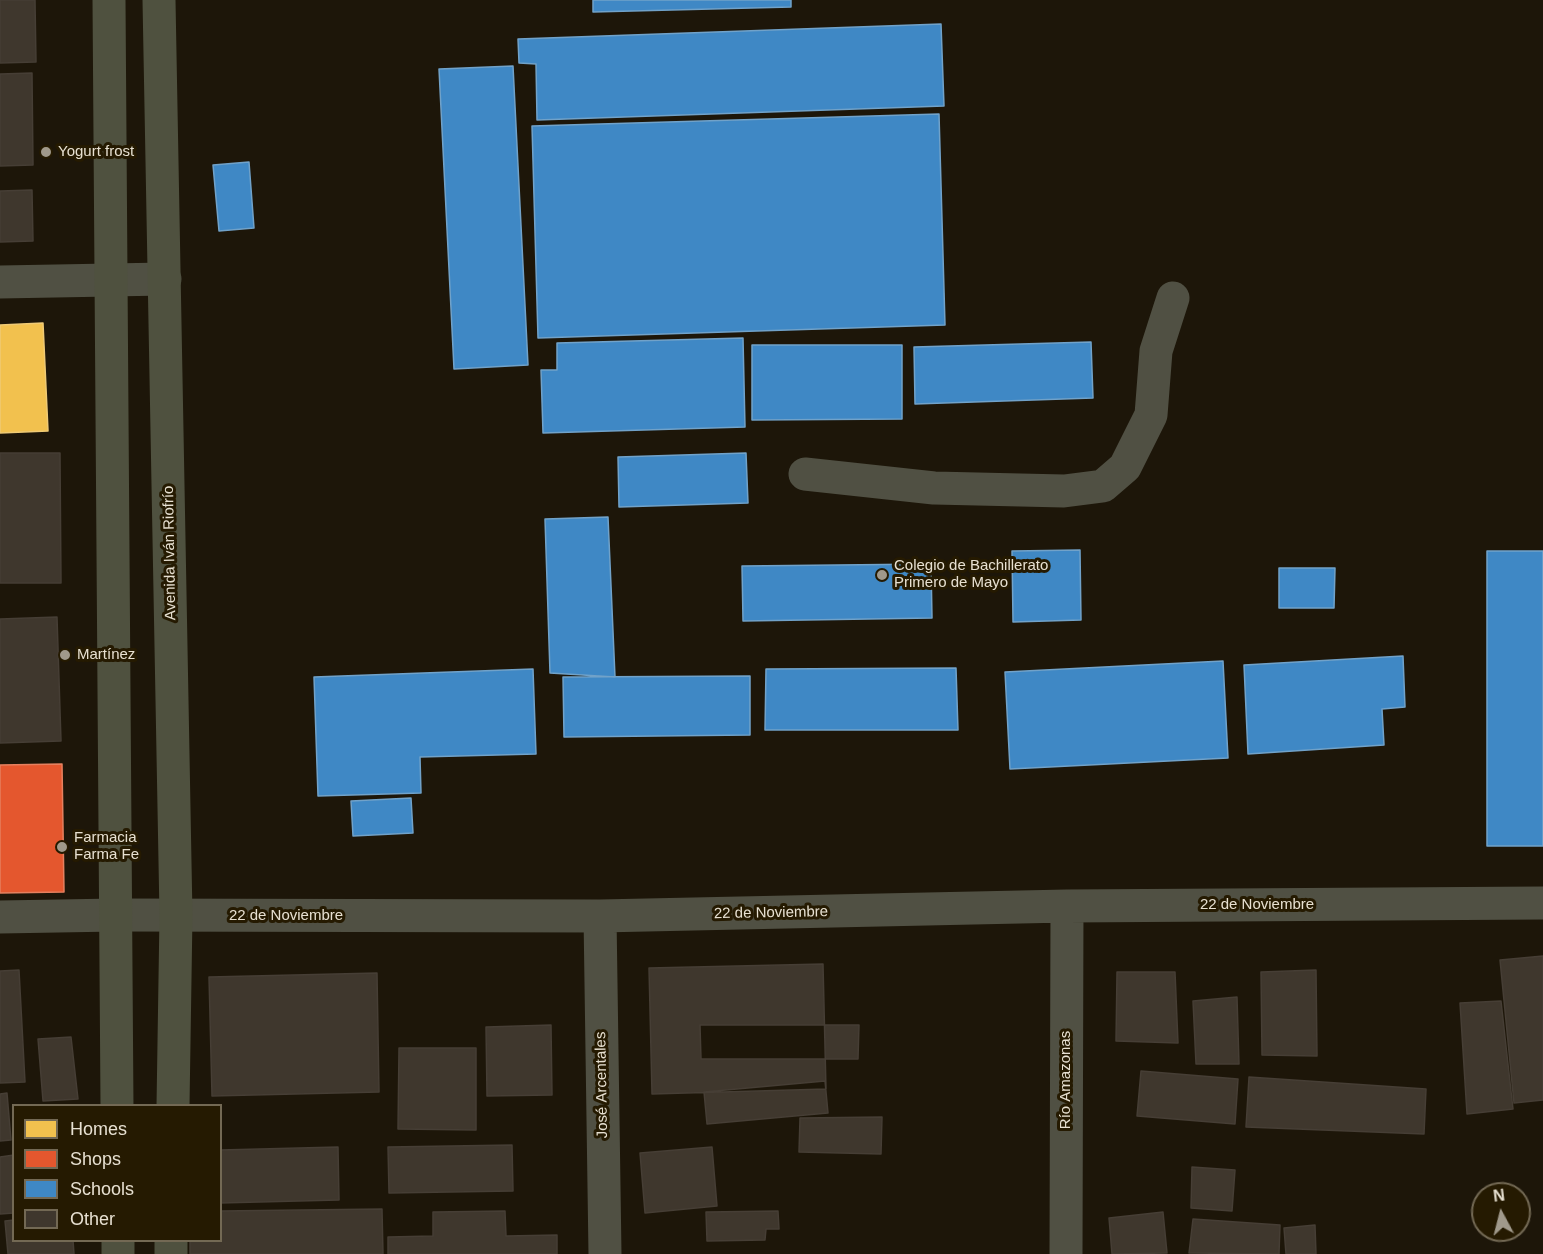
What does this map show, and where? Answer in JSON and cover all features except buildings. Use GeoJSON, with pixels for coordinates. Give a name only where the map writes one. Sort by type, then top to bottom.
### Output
{"type":"FeatureCollection","features":[{"type":"Feature","properties":{"kind":"main road"},"geometry":{"type":"LineString","coordinates":[[109,0],[117,1104]]}},
{"type":"Feature","properties":{"kind":"main road","name":"Avenida Iván Riofrío"},"geometry":{"type":"LineString","coordinates":[[159,0],[176,915],[173,1104]]}},
{"type":"Feature","properties":{"kind":"street"},"geometry":{"type":"LineString","coordinates":[[0,282],[165,279]]}},
{"type":"Feature","properties":{"kind":"street"},"geometry":{"type":"LineString","coordinates":[[804,474],[934,488],[1064,491],[1103,486],[1125,467],[1151,415],[1156,351],[1173,298]]}},
{"type":"Feature","properties":{"kind":"street","name":"22 de Noviembre"},"geometry":{"type":"LineString","coordinates":[[0,917],[116,915],[600,916],[1066,906],[1543,903]]}},
{"type":"Feature","properties":{"kind":"street","name":"Río Amazonas"},"geometry":{"type":"LineString","coordinates":[[1066,906],[1066,1254]]}},
{"type":"Feature","properties":{"kind":"street","name":"José Arcentales"},"geometry":{"type":"LineString","coordinates":[[600,916],[605,1254]]}},
{"type":"Feature","properties":{"kind":"place","name":"Yogurt frost"},"geometry":{"type":"Point","coordinates":[46,152]}},
{"type":"Feature","properties":{"kind":"place","name":"Colegio de Bachillerato Primero de Mayo"},"geometry":{"type":"Point","coordinates":[882,575]}},
{"type":"Feature","properties":{"kind":"place","name":"Martínez"},"geometry":{"type":"Point","coordinates":[65,655]}},
{"type":"Feature","properties":{"kind":"place","name":"Farmacia Farma Fe"},"geometry":{"type":"Point","coordinates":[62,847]}}]}
